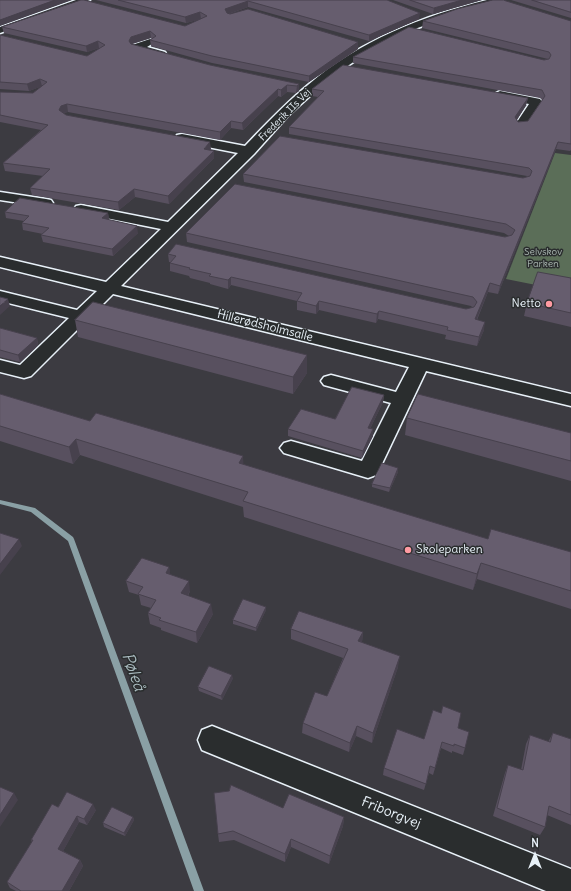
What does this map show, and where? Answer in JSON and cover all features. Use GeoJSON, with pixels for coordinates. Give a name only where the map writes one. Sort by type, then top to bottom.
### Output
{"type":"FeatureCollection","features":[{"type":"Feature","properties":{"kind":"street"},"geometry":{"type":"LineString","coordinates":[[0,30],[84,0],[97,5]]}},
{"type":"Feature","properties":{"kind":"street"},"geometry":{"type":"LineString","coordinates":[[497,0],[511,5]]}},
{"type":"Feature","properties":{"kind":"street","name":"Frederik IIs Vej"},"geometry":{"type":"LineString","coordinates":[[110,288],[164,242],[170,227],[311,88],[340,66],[370,47],[408,29],[433,19],[497,0]]}},
{"type":"Feature","properties":{"kind":"street"},"geometry":{"type":"LineString","coordinates":[[53,2],[66,6]]}},
{"type":"Feature","properties":{"kind":"street"},"geometry":{"type":"LineString","coordinates":[[418,13],[433,19]]}},
{"type":"Feature","properties":{"kind":"street"},"geometry":{"type":"LineString","coordinates":[[408,29],[423,33]]}},
{"type":"Feature","properties":{"kind":"street"},"geometry":{"type":"LineString","coordinates":[[150,42],[136,47],[173,57]]}},
{"type":"Feature","properties":{"kind":"street"},"geometry":{"type":"LineString","coordinates":[[354,43],[370,47]]}},
{"type":"Feature","properties":{"kind":"street"},"geometry":{"type":"LineString","coordinates":[[340,66],[354,68]]}},
{"type":"Feature","properties":{"kind":"street"},"geometry":{"type":"LineString","coordinates":[[296,85],[311,88]]}},
{"type":"Feature","properties":{"kind":"street"},"geometry":{"type":"LineString","coordinates":[[492,94],[539,97],[521,125]]}},
{"type":"Feature","properties":{"kind":"street"},"geometry":{"type":"LineString","coordinates":[[264,135],[280,137]]}},
{"type":"Feature","properties":{"kind":"street"},"geometry":{"type":"LineString","coordinates":[[170,136],[248,151]]}},
{"type":"Feature","properties":{"kind":"street"},"geometry":{"type":"LineString","coordinates":[[217,182],[233,185]]}},
{"type":"Feature","properties":{"kind":"street"},"geometry":{"type":"LineString","coordinates":[[0,196],[170,227]]}},
{"type":"Feature","properties":{"kind":"street","name":"Hillerødsholmsalle"},"geometry":{"type":"LineString","coordinates":[[0,262],[571,400]]}},
{"type":"Feature","properties":{"kind":"street"},"geometry":{"type":"LineString","coordinates":[[0,366],[24,372],[110,288]]}},
{"type":"Feature","properties":{"kind":"street"},"geometry":{"type":"LineString","coordinates":[[0,296],[80,316]]}},
{"type":"Feature","properties":{"kind":"street"},"geometry":{"type":"LineString","coordinates":[[291,448],[368,470],[420,364]]}},
{"type":"Feature","properties":{"kind":"street"},"geometry":{"type":"LineString","coordinates":[[331,381],[402,400]]}},
{"type":"Feature","properties":{"kind":"street","name":"Friborgvej"},"geometry":{"type":"LineString","coordinates":[[212,740],[571,885]]}},
{"type":"Feature","properties":{"kind":"green space","name":"Selvskov Parken"},"geometry":{"type":"Polygon","coordinates":[[[555,153],[571,155],[571,292],[506,279],[555,153]]]}},
{"type":"Feature","properties":{"kind":"building"},"geometry":{"type":"Polygon","coordinates":[[[0,0],[55,0],[0,20],[0,0]]]}},
{"type":"Feature","properties":{"kind":"building"},"geometry":{"type":"Polygon","coordinates":[[[81,0],[185,26],[207,16],[200,12],[185,17],[118,0],[387,0],[420,13],[369,35],[248,1],[225,9],[227,13],[230,14],[248,9],[358,42],[309,76],[212,56],[150,40],[156,36],[150,31],[131,37],[129,41],[131,44],[210,65],[299,84],[297,86],[287,85],[281,90],[278,89],[242,123],[231,121],[220,132],[67,104],[61,106],[59,110],[66,115],[210,142],[204,149],[214,151],[168,196],[134,189],[118,202],[30,188],[50,169],[3,163],[48,125],[0,115],[0,92],[33,93],[47,82],[40,79],[27,84],[0,82],[0,35],[87,56],[105,45],[98,41],[86,46],[2,27],[81,0]]]}},
{"type":"Feature","properties":{"kind":"building"},"geometry":{"type":"Polygon","coordinates":[[[410,0],[462,0],[434,8],[410,0]]]}},
{"type":"Feature","properties":{"kind":"building"},"geometry":{"type":"Polygon","coordinates":[[[493,0],[503,0],[571,21],[571,144],[558,142],[500,286],[490,283],[475,319],[485,322],[479,337],[447,330],[448,327],[379,311],[377,314],[319,301],[316,306],[297,301],[302,293],[231,277],[228,280],[209,276],[211,274],[170,263],[176,256],[168,254],[176,244],[466,309],[474,307],[477,302],[473,297],[186,233],[235,184],[505,237],[512,235],[515,230],[506,224],[243,174],[280,136],[523,178],[530,176],[532,171],[529,168],[289,127],[324,91],[312,89],[343,65],[528,98],[515,117],[518,122],[528,121],[545,96],[542,90],[353,57],[409,27],[544,60],[549,59],[551,55],[549,52],[423,21],[457,9],[493,0]]]}},
{"type":"Feature","properties":{"kind":"building"},"geometry":{"type":"Polygon","coordinates":[[[532,0],[571,0],[571,12],[532,0]]]}},
{"type":"Feature","properties":{"kind":"building"},"geometry":{"type":"Polygon","coordinates":[[[20,198],[108,213],[102,218],[137,226],[112,249],[41,235],[49,228],[22,223],[29,216],[5,212],[20,198]]]}},
{"type":"Feature","properties":{"kind":"building"},"geometry":{"type":"Polygon","coordinates":[[[538,272],[571,278],[571,313],[527,303],[538,272]]]}},
{"type":"Feature","properties":{"kind":"building"},"geometry":{"type":"Polygon","coordinates":[[[0,297],[8,299],[0,306],[0,297]]]}},
{"type":"Feature","properties":{"kind":"building"},"geometry":{"type":"Polygon","coordinates":[[[93,302],[307,355],[293,377],[75,320],[93,302]]]}},
{"type":"Feature","properties":{"kind":"building"},"geometry":{"type":"Polygon","coordinates":[[[0,328],[37,338],[18,355],[0,350],[0,328]]]}},
{"type":"Feature","properties":{"kind":"building"},"geometry":{"type":"Polygon","coordinates":[[[352,387],[384,395],[368,428],[373,429],[363,451],[288,429],[301,409],[335,419],[352,387]]]}},
{"type":"Feature","properties":{"kind":"building"},"geometry":{"type":"Polygon","coordinates":[[[0,394],[90,421],[96,413],[243,456],[239,463],[488,539],[491,529],[571,552],[571,591],[481,563],[477,574],[243,501],[248,492],[76,439],[69,447],[0,426],[0,394]]]}},
{"type":"Feature","properties":{"kind":"building"},"geometry":{"type":"Polygon","coordinates":[[[418,394],[571,433],[571,461],[407,418],[418,394]]]}},
{"type":"Feature","properties":{"kind":"building"},"geometry":{"type":"Polygon","coordinates":[[[382,463],[398,468],[390,488],[372,484],[382,463]]]}},
{"type":"Feature","properties":{"kind":"building"},"geometry":{"type":"Polygon","coordinates":[[[0,533],[19,539],[0,564],[0,533]]]}},
{"type":"Feature","properties":{"kind":"building"},"geometry":{"type":"Polygon","coordinates":[[[142,558],[169,567],[166,573],[189,581],[181,593],[211,604],[196,632],[159,620],[161,618],[148,613],[156,600],[138,594],[143,587],[126,581],[142,558]]]}},
{"type":"Feature","properties":{"kind":"building"},"geometry":{"type":"Polygon","coordinates":[[[243,599],[266,607],[256,628],[233,620],[243,599]]]}},
{"type":"Feature","properties":{"kind":"building"},"geometry":{"type":"Polygon","coordinates":[[[299,611],[363,632],[358,641],[400,656],[373,733],[357,726],[350,743],[303,723],[315,692],[327,696],[348,649],[291,629],[299,611]]]}},
{"type":"Feature","properties":{"kind":"building"},"geometry":{"type":"Polygon","coordinates":[[[209,666],[232,675],[221,696],[198,687],[209,666]]]}},
{"type":"Feature","properties":{"kind":"building"},"geometry":{"type":"Polygon","coordinates":[[[443,706],[461,713],[458,728],[469,732],[465,748],[442,742],[435,768],[430,766],[426,784],[384,768],[397,729],[424,739],[433,710],[441,713],[443,706]]]}},
{"type":"Feature","properties":{"kind":"building"},"geometry":{"type":"Polygon","coordinates":[[[553,733],[571,739],[571,815],[549,806],[545,827],[497,808],[508,765],[523,770],[530,735],[550,742],[553,733]]]}},
{"type":"Feature","properties":{"kind":"building"},"geometry":{"type":"Polygon","coordinates":[[[231,785],[283,808],[289,794],[344,817],[330,856],[291,839],[285,854],[233,831],[218,834],[214,793],[229,791],[231,785]]]}},
{"type":"Feature","properties":{"kind":"building"},"geometry":{"type":"Polygon","coordinates":[[[0,787],[14,793],[0,815],[0,787]]]}},
{"type":"Feature","properties":{"kind":"building"},"geometry":{"type":"Polygon","coordinates":[[[67,792],[93,804],[84,819],[77,816],[58,849],[80,860],[62,891],[21,891],[7,882],[33,840],[31,840],[52,804],[58,807],[67,792]]]}},
{"type":"Feature","properties":{"kind":"building"},"geometry":{"type":"Polygon","coordinates":[[[112,807],[133,817],[124,833],[103,823],[112,807]]]}},
{"type":"Feature","properties":{"kind":"waterway","name":"Pøleå"},"geometry":{"type":"LineString","coordinates":[[0,502],[33,510],[71,539],[199,891]]}},
{"type":"Feature","properties":{"kind":"place","name":"Netto"},"geometry":{"type":"Point","coordinates":[549,304]}},
{"type":"Feature","properties":{"kind":"place","name":"Skoleparken"},"geometry":{"type":"Point","coordinates":[408,550]}}]}
